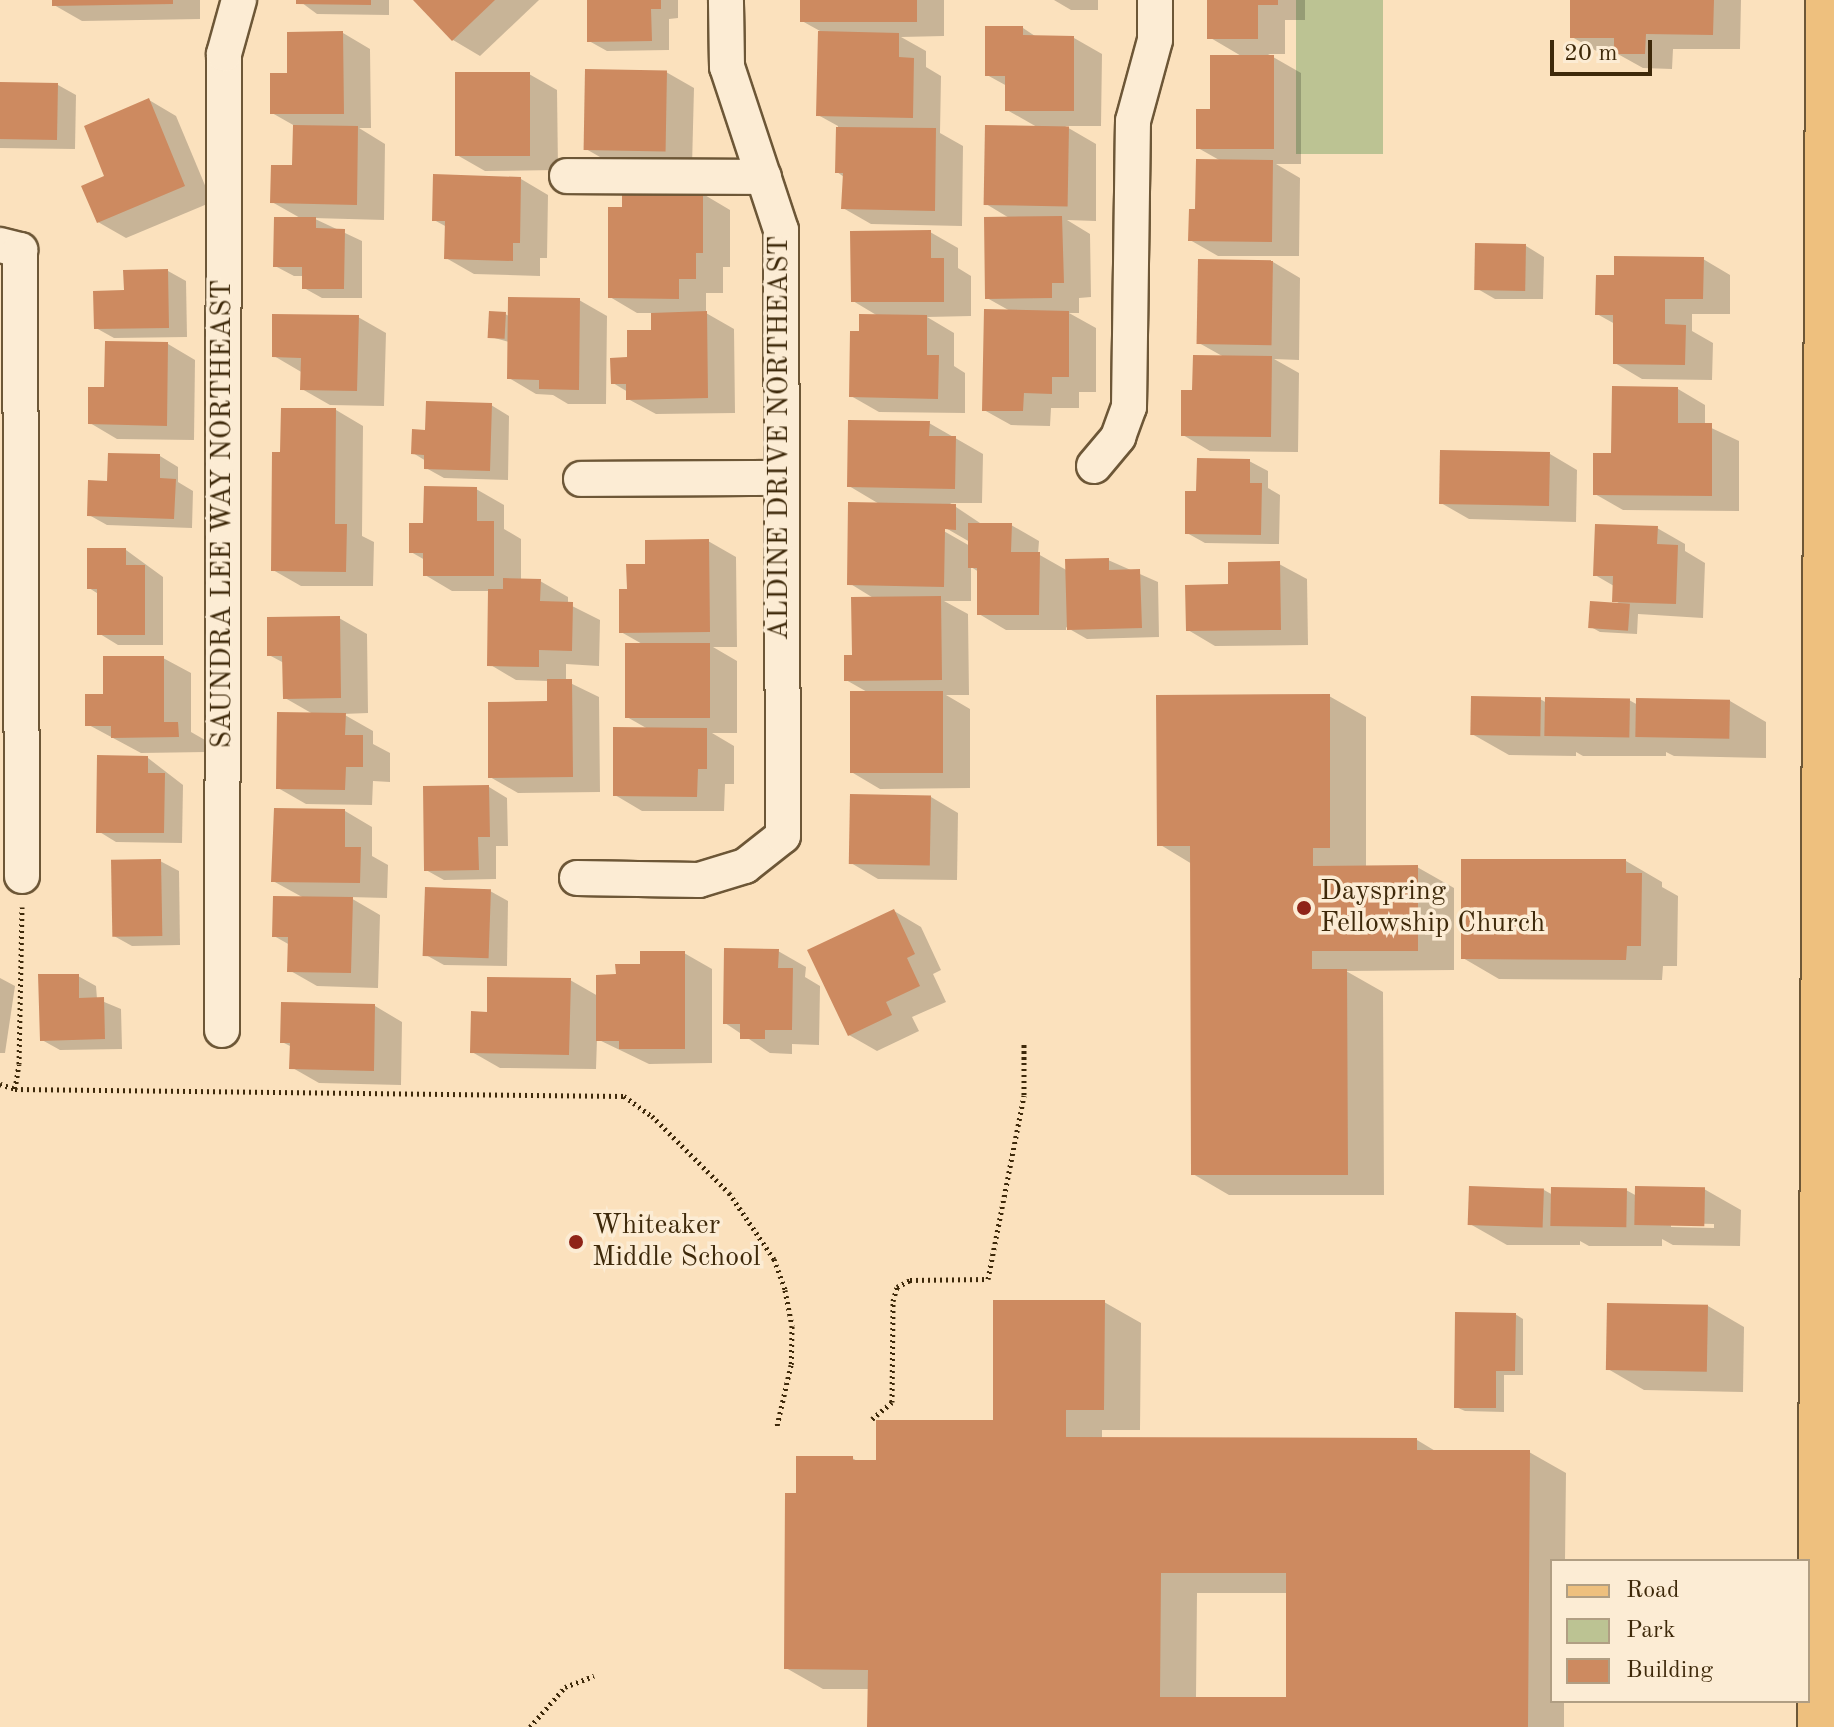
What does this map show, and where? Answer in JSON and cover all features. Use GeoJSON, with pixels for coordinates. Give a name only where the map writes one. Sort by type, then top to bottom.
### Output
{"type":"FeatureCollection","features":[{"type":"Feature","properties":{"kind":"main road"},"geometry":{"type":"LineString","coordinates":[[1820,1727],[1828,897],[1828,0]]}},
{"type":"Feature","properties":{"kind":"street","name":"SAUNDRA LEE WAY NORTHEAST"},"geometry":{"type":"LineString","coordinates":[[222,1030],[224,54],[239,0]]}},
{"type":"Feature","properties":{"kind":"street","name":"ALDINE DRIVE NORTHEAST"},"geometry":{"type":"LineString","coordinates":[[577,878],[699,880],[745,866],[783,836],[781,230],[727,67],[726,0]]}},
{"type":"Feature","properties":{"kind":"street"},"geometry":{"type":"LineString","coordinates":[[1094,466],[1118,437],[1129,407],[1133,121],[1155,40],[1155,0]]}},
{"type":"Feature","properties":{"kind":"street"},"geometry":{"type":"LineString","coordinates":[[567,176],[764,177]]}},
{"type":"Feature","properties":{"kind":"street"},"geometry":{"type":"LineString","coordinates":[[0,245],[20,250],[22,300],[22,876]]}},
{"type":"Feature","properties":{"kind":"street"},"geometry":{"type":"LineString","coordinates":[[581,479],[781,478]]}},
{"type":"Feature","properties":{"kind":"path"},"geometry":{"type":"LineString","coordinates":[[15,1089],[19,1064],[22,876]]}},
{"type":"Feature","properties":{"kind":"path"},"geometry":{"type":"LineString","coordinates":[[872,1419],[892,1402],[893,1301],[897,1287],[910,1280],[988,1279],[1024,1095],[1024,1044]]}},
{"type":"Feature","properties":{"kind":"path"},"geometry":{"type":"LineString","coordinates":[[0,1084],[15,1089],[624,1096],[652,1116],[729,1193],[774,1259],[785,1290],[792,1326],[791,1365],[777,1426]]}},
{"type":"Feature","properties":{"kind":"path"},"geometry":{"type":"LineString","coordinates":[[530,1727],[565,1687],[594,1676]]}},
{"type":"Feature","properties":{"kind":"green space"},"geometry":{"type":"Polygon","coordinates":[[[1296,0],[1383,0],[1383,154],[1296,154],[1296,0]]]}},
{"type":"Feature","properties":{"kind":"building"},"geometry":{"type":"Polygon","coordinates":[[[52,0],[173,0],[173,4],[52,6],[52,0]]]}},
{"type":"Feature","properties":{"kind":"building"},"geometry":{"type":"Polygon","coordinates":[[[296,0],[371,0],[371,5],[296,4],[296,0]]]}},
{"type":"Feature","properties":{"kind":"building"},"geometry":{"type":"Polygon","coordinates":[[[413,0],[495,0],[452,41],[413,0]]]}},
{"type":"Feature","properties":{"kind":"building"},"geometry":{"type":"Polygon","coordinates":[[[587,0],[661,0],[661,9],[651,9],[652,41],[587,42],[587,0]]]}},
{"type":"Feature","properties":{"kind":"building"},"geometry":{"type":"Polygon","coordinates":[[[800,0],[917,0],[917,22],[800,22],[800,0]]]}},
{"type":"Feature","properties":{"kind":"building"},"geometry":{"type":"Polygon","coordinates":[[[1207,0],[1278,0],[1278,5],[1258,5],[1258,39],[1207,39],[1207,0]]]}},
{"type":"Feature","properties":{"kind":"building"},"geometry":{"type":"Polygon","coordinates":[[[1570,0],[1714,0],[1713,35],[1646,34],[1645,54],[1614,54],[1614,38],[1570,38],[1570,0]]]}},
{"type":"Feature","properties":{"kind":"building"},"geometry":{"type":"Polygon","coordinates":[[[985,26],[1023,26],[1023,35],[1074,36],[1074,111],[1005,111],[1005,76],[985,76],[985,26]]]}},
{"type":"Feature","properties":{"kind":"building"},"geometry":{"type":"Polygon","coordinates":[[[343,31],[344,114],[270,114],[270,73],[287,73],[287,32],[343,31]]]}},
{"type":"Feature","properties":{"kind":"building"},"geometry":{"type":"Polygon","coordinates":[[[818,31],[899,33],[899,57],[914,58],[913,118],[816,116],[818,31]]]}},
{"type":"Feature","properties":{"kind":"building"},"geometry":{"type":"Polygon","coordinates":[[[1210,55],[1274,55],[1274,149],[1196,149],[1196,109],[1210,109],[1210,55]]]}},
{"type":"Feature","properties":{"kind":"building"},"geometry":{"type":"Polygon","coordinates":[[[585,69],[667,70],[666,151],[584,150],[585,69]]]}},
{"type":"Feature","properties":{"kind":"building"},"geometry":{"type":"Polygon","coordinates":[[[455,72],[530,72],[530,156],[455,156],[455,72]]]}},
{"type":"Feature","properties":{"kind":"building"},"geometry":{"type":"Polygon","coordinates":[[[0,82],[58,83],[57,140],[0,139],[0,82]]]}},
{"type":"Feature","properties":{"kind":"building"},"geometry":{"type":"Polygon","coordinates":[[[149,98],[185,186],[97,223],[81,186],[104,176],[84,126],[149,98]]]}},
{"type":"Feature","properties":{"kind":"building"},"geometry":{"type":"Polygon","coordinates":[[[293,125],[358,126],[357,205],[270,203],[271,165],[292,165],[293,125]]]}},
{"type":"Feature","properties":{"kind":"building"},"geometry":{"type":"Polygon","coordinates":[[[985,125],[1069,126],[1068,206],[984,205],[985,125]]]}},
{"type":"Feature","properties":{"kind":"building"},"geometry":{"type":"Polygon","coordinates":[[[836,127],[936,128],[935,211],[841,209],[843,173],[835,173],[836,127]]]}},
{"type":"Feature","properties":{"kind":"building"},"geometry":{"type":"Polygon","coordinates":[[[1196,159],[1273,160],[1272,242],[1188,241],[1189,209],[1195,209],[1196,159]]]}},
{"type":"Feature","properties":{"kind":"building"},"geometry":{"type":"Polygon","coordinates":[[[433,174],[521,177],[520,243],[513,243],[513,261],[444,259],[445,221],[432,221],[433,174]]]}},
{"type":"Feature","properties":{"kind":"building"},"geometry":{"type":"Polygon","coordinates":[[[622,192],[703,192],[703,253],[696,253],[696,279],[679,279],[679,299],[608,298],[608,207],[622,207],[622,192]]]}},
{"type":"Feature","properties":{"kind":"building"},"geometry":{"type":"Polygon","coordinates":[[[1062,216],[1064,283],[1052,283],[1052,298],[985,299],[984,217],[1062,216]]]}},
{"type":"Feature","properties":{"kind":"building"},"geometry":{"type":"Polygon","coordinates":[[[274,217],[316,217],[316,228],[345,229],[344,289],[302,289],[302,267],[273,267],[274,217]]]}},
{"type":"Feature","properties":{"kind":"building"},"geometry":{"type":"Polygon","coordinates":[[[931,230],[931,258],[944,258],[944,302],[851,302],[850,231],[931,230]]]}},
{"type":"Feature","properties":{"kind":"building"},"geometry":{"type":"Polygon","coordinates":[[[1475,243],[1526,244],[1525,291],[1474,290],[1475,243]]]}},
{"type":"Feature","properties":{"kind":"building"},"geometry":{"type":"Polygon","coordinates":[[[1614,256],[1704,257],[1703,299],[1665,299],[1665,324],[1686,325],[1685,365],[1613,364],[1613,315],[1595,315],[1596,275],[1614,275],[1614,256]]]}},
{"type":"Feature","properties":{"kind":"building"},"geometry":{"type":"Polygon","coordinates":[[[1198,259],[1273,260],[1272,345],[1197,344],[1198,259]]]}},
{"type":"Feature","properties":{"kind":"building"},"geometry":{"type":"Polygon","coordinates":[[[168,269],[169,328],[94,329],[93,291],[124,290],[123,270],[168,269]]]}},
{"type":"Feature","properties":{"kind":"building"},"geometry":{"type":"Polygon","coordinates":[[[508,297],[580,298],[579,390],[539,389],[539,380],[507,379],[508,297]]]}},
{"type":"Feature","properties":{"kind":"building"},"geometry":{"type":"Polygon","coordinates":[[[984,309],[1069,311],[1069,377],[1052,377],[1052,394],[1024,393],[1023,411],[982,411],[984,309]]]}},
{"type":"Feature","properties":{"kind":"building"},"geometry":{"type":"Polygon","coordinates":[[[489,311],[506,312],[505,339],[488,338],[489,311]]]}},
{"type":"Feature","properties":{"kind":"building"},"geometry":{"type":"Polygon","coordinates":[[[707,311],[708,398],[626,400],[626,384],[611,384],[610,358],[627,357],[627,330],[651,330],[651,313],[707,311]]]}},
{"type":"Feature","properties":{"kind":"building"},"geometry":{"type":"Polygon","coordinates":[[[272,314],[359,315],[357,391],[300,390],[301,358],[272,357],[272,314]]]}},
{"type":"Feature","properties":{"kind":"building"},"geometry":{"type":"Polygon","coordinates":[[[859,314],[927,315],[927,355],[939,355],[938,399],[849,397],[850,331],[859,331],[859,314]]]}},
{"type":"Feature","properties":{"kind":"building"},"geometry":{"type":"Polygon","coordinates":[[[105,341],[168,342],[167,426],[88,424],[88,387],[104,387],[105,341]]]}},
{"type":"Feature","properties":{"kind":"building"},"geometry":{"type":"Polygon","coordinates":[[[1193,355],[1272,356],[1271,437],[1181,436],[1181,390],[1192,390],[1193,355]]]}},
{"type":"Feature","properties":{"kind":"building"},"geometry":{"type":"Polygon","coordinates":[[[1612,386],[1678,387],[1678,423],[1712,423],[1712,496],[1593,495],[1593,453],[1611,453],[1612,386]]]}},
{"type":"Feature","properties":{"kind":"building"},"geometry":{"type":"Polygon","coordinates":[[[426,401],[492,403],[490,471],[424,469],[424,455],[411,454],[412,429],[425,430],[426,401]]]}},
{"type":"Feature","properties":{"kind":"building"},"geometry":{"type":"Polygon","coordinates":[[[281,408],[336,408],[335,524],[347,524],[346,572],[271,571],[272,452],[280,452],[281,408]]]}},
{"type":"Feature","properties":{"kind":"building"},"geometry":{"type":"Polygon","coordinates":[[[848,420],[930,421],[929,436],[956,436],[955,489],[847,487],[848,420]]]}},
{"type":"Feature","properties":{"kind":"building"},"geometry":{"type":"Polygon","coordinates":[[[1440,450],[1550,452],[1549,506],[1439,504],[1440,450]]]}},
{"type":"Feature","properties":{"kind":"building"},"geometry":{"type":"Polygon","coordinates":[[[108,453],[160,454],[160,478],[176,479],[174,519],[87,516],[88,480],[107,481],[108,453]]]}},
{"type":"Feature","properties":{"kind":"building"},"geometry":{"type":"Polygon","coordinates":[[[1197,458],[1250,459],[1250,483],[1262,483],[1261,535],[1185,534],[1185,491],[1196,491],[1197,458]]]}},
{"type":"Feature","properties":{"kind":"building"},"geometry":{"type":"Polygon","coordinates":[[[424,486],[477,487],[477,521],[494,521],[494,576],[423,576],[423,553],[409,553],[409,523],[423,523],[424,486]]]}},
{"type":"Feature","properties":{"kind":"building"},"geometry":{"type":"Polygon","coordinates":[[[848,502],[956,504],[956,530],[945,529],[944,587],[847,585],[848,502]]]}},
{"type":"Feature","properties":{"kind":"building"},"geometry":{"type":"Polygon","coordinates":[[[968,523],[1012,523],[1011,552],[1040,552],[1039,615],[977,615],[977,568],[968,568],[968,523]]]}},
{"type":"Feature","properties":{"kind":"building"},"geometry":{"type":"Polygon","coordinates":[[[1595,524],[1658,526],[1657,544],[1678,545],[1676,604],[1612,602],[1613,576],[1593,576],[1595,524]]]}},
{"type":"Feature","properties":{"kind":"building"},"geometry":{"type":"Polygon","coordinates":[[[709,539],[710,632],[619,633],[619,589],[627,589],[626,564],[645,564],[645,540],[709,539]]]}},
{"type":"Feature","properties":{"kind":"building"},"geometry":{"type":"Polygon","coordinates":[[[87,548],[126,548],[126,565],[145,565],[145,635],[97,635],[97,589],[87,589],[87,548]]]}},
{"type":"Feature","properties":{"kind":"building"},"geometry":{"type":"Polygon","coordinates":[[[1109,558],[1109,570],[1140,569],[1142,628],[1067,630],[1065,559],[1109,558]]]}},
{"type":"Feature","properties":{"kind":"building"},"geometry":{"type":"Polygon","coordinates":[[[1280,561],[1281,630],[1186,631],[1185,585],[1228,584],[1228,562],[1280,561]]]}},
{"type":"Feature","properties":{"kind":"building"},"geometry":{"type":"Polygon","coordinates":[[[503,578],[541,579],[540,601],[573,602],[572,651],[539,650],[539,667],[487,666],[488,589],[503,589],[503,578]]]}},
{"type":"Feature","properties":{"kind":"building"},"geometry":{"type":"Polygon","coordinates":[[[941,596],[942,680],[844,681],[844,655],[852,655],[851,597],[941,596]]]}},
{"type":"Feature","properties":{"kind":"building"},"geometry":{"type":"Polygon","coordinates":[[[1590,601],[1630,604],[1628,631],[1588,628],[1590,601]]]}},
{"type":"Feature","properties":{"kind":"building"},"geometry":{"type":"Polygon","coordinates":[[[340,616],[341,698],[283,699],[282,656],[267,656],[267,617],[340,616]]]}},
{"type":"Feature","properties":{"kind":"building"},"geometry":{"type":"Polygon","coordinates":[[[625,643],[710,643],[710,718],[625,718],[625,643]]]}},
{"type":"Feature","properties":{"kind":"building"},"geometry":{"type":"Polygon","coordinates":[[[103,656],[164,656],[164,722],[178,722],[179,737],[111,738],[111,726],[85,726],[85,694],[103,694],[103,656]]]}},
{"type":"Feature","properties":{"kind":"building"},"geometry":{"type":"Polygon","coordinates":[[[547,679],[572,679],[573,777],[488,778],[488,702],[547,701],[547,679]]]}},
{"type":"Feature","properties":{"kind":"building"},"geometry":{"type":"Polygon","coordinates":[[[850,691],[943,691],[943,773],[850,773],[850,691]]]}},
{"type":"Feature","properties":{"kind":"building","name":"Dayspring Fellowship Church"},"geometry":{"type":"Polygon","coordinates":[[[1330,694],[1330,848],[1313,848],[1313,866],[1418,865],[1418,951],[1312,951],[1312,969],[1347,969],[1348,1175],[1191,1175],[1190,846],[1157,846],[1156,695],[1330,694]]]}},
{"type":"Feature","properties":{"kind":"building"},"geometry":{"type":"Polygon","coordinates":[[[1471,696],[1541,697],[1540,736],[1470,735],[1471,696]]]}},
{"type":"Feature","properties":{"kind":"building"},"geometry":{"type":"Polygon","coordinates":[[[1545,697],[1630,698],[1629,737],[1544,736],[1545,697]]]}},
{"type":"Feature","properties":{"kind":"building"},"geometry":{"type":"Polygon","coordinates":[[[1636,698],[1730,700],[1729,739],[1635,737],[1636,698]]]}},
{"type":"Feature","properties":{"kind":"building"},"geometry":{"type":"Polygon","coordinates":[[[277,712],[346,713],[345,735],[363,735],[363,767],[346,767],[345,790],[276,789],[277,712]]]}},
{"type":"Feature","properties":{"kind":"building"},"geometry":{"type":"Polygon","coordinates":[[[613,727],[707,728],[707,769],[698,769],[697,797],[613,796],[613,727]]]}},
{"type":"Feature","properties":{"kind":"building"},"geometry":{"type":"Polygon","coordinates":[[[97,755],[148,756],[148,773],[165,773],[164,833],[96,833],[97,755]]]}},
{"type":"Feature","properties":{"kind":"building"},"geometry":{"type":"Polygon","coordinates":[[[489,785],[490,837],[478,837],[479,870],[424,871],[423,786],[489,785]]]}},
{"type":"Feature","properties":{"kind":"building"},"geometry":{"type":"Polygon","coordinates":[[[850,794],[931,795],[930,865],[849,864],[850,794]]]}},
{"type":"Feature","properties":{"kind":"building"},"geometry":{"type":"Polygon","coordinates":[[[274,808],[345,809],[345,847],[361,847],[360,883],[271,882],[274,808]]]}},
{"type":"Feature","properties":{"kind":"building"},"geometry":{"type":"Polygon","coordinates":[[[161,859],[162,936],[112,937],[111,860],[161,859]]]}},
{"type":"Feature","properties":{"kind":"building"},"geometry":{"type":"Polygon","coordinates":[[[1461,859],[1626,859],[1626,873],[1642,873],[1641,946],[1627,946],[1626,960],[1461,959],[1461,859]]]}},
{"type":"Feature","properties":{"kind":"building"},"geometry":{"type":"Polygon","coordinates":[[[425,887],[491,889],[489,958],[423,956],[425,887]]]}},
{"type":"Feature","properties":{"kind":"building"},"geometry":{"type":"Polygon","coordinates":[[[273,896],[353,897],[351,973],[287,972],[288,937],[272,937],[273,896]]]}},
{"type":"Feature","properties":{"kind":"building"},"geometry":{"type":"Polygon","coordinates":[[[894,909],[915,954],[907,958],[920,986],[886,1002],[892,1015],[848,1036],[807,950],[894,909]]]}},
{"type":"Feature","properties":{"kind":"building"},"geometry":{"type":"Polygon","coordinates":[[[724,948],[779,949],[778,968],[793,968],[792,1030],[765,1030],[765,1039],[740,1039],[740,1024],[723,1024],[724,948]]]}},
{"type":"Feature","properties":{"kind":"building"},"geometry":{"type":"Polygon","coordinates":[[[640,951],[685,951],[685,1049],[619,1049],[619,1041],[596,1041],[596,975],[616,974],[615,964],[640,964],[640,951]]]}},
{"type":"Feature","properties":{"kind":"building"},"geometry":{"type":"Polygon","coordinates":[[[38,974],[79,974],[79,998],[104,997],[105,1039],[40,1041],[38,974]]]}},
{"type":"Feature","properties":{"kind":"building"},"geometry":{"type":"Polygon","coordinates":[[[487,977],[571,978],[569,1055],[470,1053],[471,1011],[487,1012],[487,977]]]}},
{"type":"Feature","properties":{"kind":"building"},"geometry":{"type":"Polygon","coordinates":[[[281,1002],[375,1004],[374,1071],[289,1069],[290,1043],[280,1043],[281,1002]]]}},
{"type":"Feature","properties":{"kind":"building"},"geometry":{"type":"Polygon","coordinates":[[[1469,1186],[1544,1189],[1543,1228],[1468,1225],[1469,1186]]]}},
{"type":"Feature","properties":{"kind":"building"},"geometry":{"type":"Polygon","coordinates":[[[1635,1186],[1705,1187],[1704,1226],[1634,1225],[1635,1186]]]}},
{"type":"Feature","properties":{"kind":"building"},"geometry":{"type":"Polygon","coordinates":[[[1551,1187],[1627,1188],[1626,1227],[1550,1226],[1551,1187]]]}},
{"type":"Feature","properties":{"kind":"building"},"geometry":{"type":"Polygon","coordinates":[[[993,1300],[1105,1300],[1104,1410],[1066,1410],[1066,1437],[1417,1438],[1417,1450],[1530,1450],[1528,1727],[867,1727],[868,1670],[784,1669],[785,1493],[796,1493],[796,1456],[853,1456],[853,1460],[876,1460],[876,1420],[993,1420],[993,1300]],[[1161,1573],[1160,1697],[1286,1697],[1286,1573],[1161,1573]]]}},
{"type":"Feature","properties":{"kind":"building"},"geometry":{"type":"Polygon","coordinates":[[[1607,1303],[1708,1305],[1707,1372],[1606,1370],[1607,1303]]]}},
{"type":"Feature","properties":{"kind":"building"},"geometry":{"type":"Polygon","coordinates":[[[1455,1312],[1516,1313],[1515,1371],[1496,1371],[1496,1408],[1454,1408],[1455,1312]]]}},
{"type":"Feature","properties":{"kind":"place","name":"Dayspring Fellowship Church"},"geometry":{"type":"Point","coordinates":[1304,908]}},
{"type":"Feature","properties":{"kind":"place","name":"Whiteaker Middle School"},"geometry":{"type":"Point","coordinates":[576,1242]}}]}
